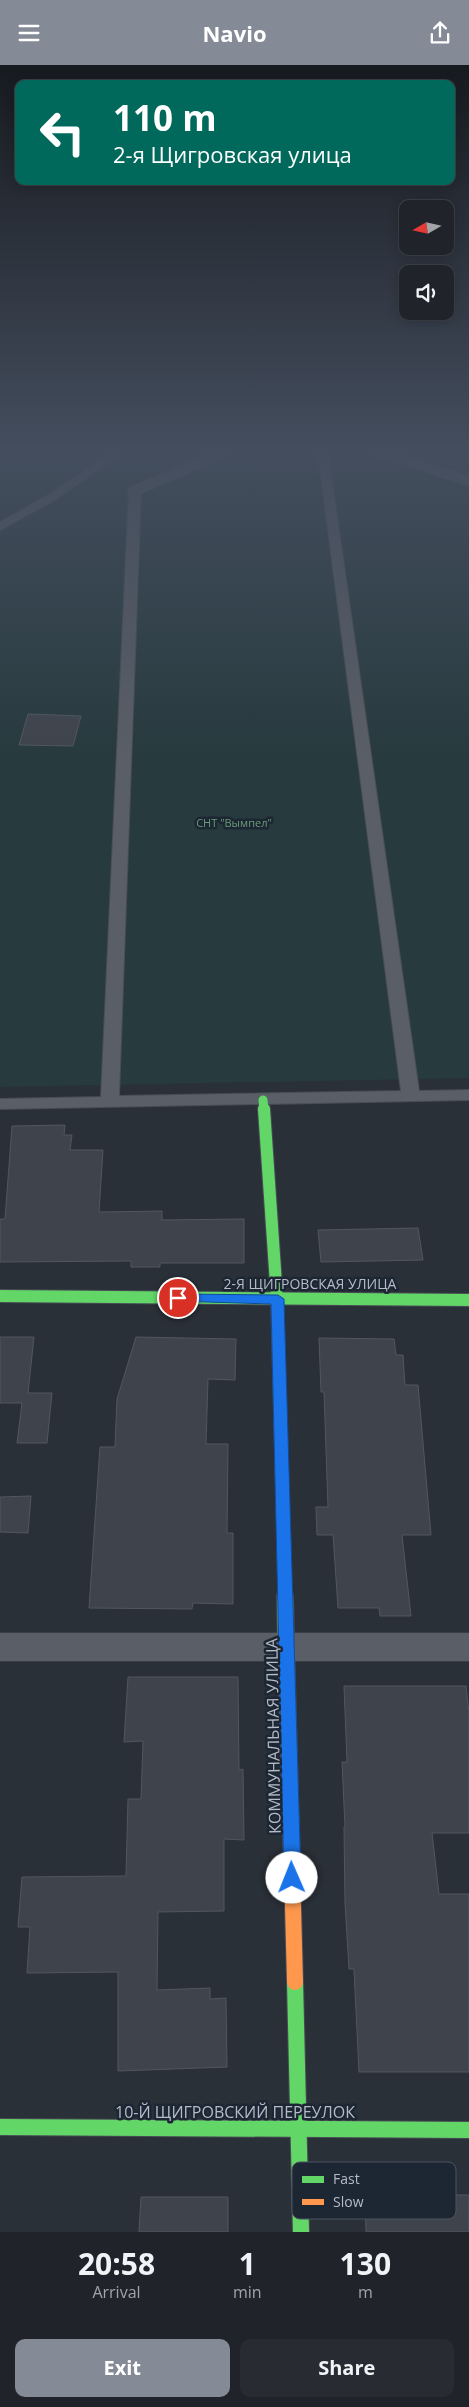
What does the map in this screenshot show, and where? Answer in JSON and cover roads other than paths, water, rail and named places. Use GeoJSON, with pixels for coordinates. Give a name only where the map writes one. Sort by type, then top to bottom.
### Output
{"type":"FeatureCollection","features":[{"type":"Feature","properties":{"kind":"street","name":"КОММУНАЛЬНАЯ УЛИЦА"},"geometry":{"type":"LineString","coordinates":[[263,1100],[278,1299],[299,2162]]}},
{"type":"Feature","properties":{"kind":"street","name":"2-Я ЩИГРОВСКАЯ УЛИЦА"},"geometry":{"type":"LineString","coordinates":[[0,1296],[469,1301]]}},
{"type":"Feature","properties":{"kind":"street"},"geometry":{"type":"LineString","coordinates":[[0,1647],[469,1647]]}},
{"type":"Feature","properties":{"kind":"street","name":"10-Й ЩИГРОВСКИЙ ПЕРЕУЛОК"},"geometry":{"type":"LineString","coordinates":[[0,2127],[469,2131]]}},
{"type":"Feature","properties":{"kind":"street","name":"КОММУНАЛЬНАЯ УЛИЦА"},"geometry":{"type":"LineString","coordinates":[[301,2219],[301,2232]]}},
{"type":"Feature","properties":{"kind":"lane"},"geometry":{"type":"LineString","coordinates":[[110,1103],[132,554]]}},
{"type":"Feature","properties":{"kind":"lane"},"geometry":{"type":"LineString","coordinates":[[337,554],[411,1097]]}},
{"type":"Feature","properties":{"kind":"lane"},"geometry":{"type":"LineString","coordinates":[[0,1105],[469,1095]]}},
{"type":"Feature","properties":{"kind":"park label","name":"СНТ \"Вымпел\""},"geometry":{"type":"Point","coordinates":[234,823]}}]}
